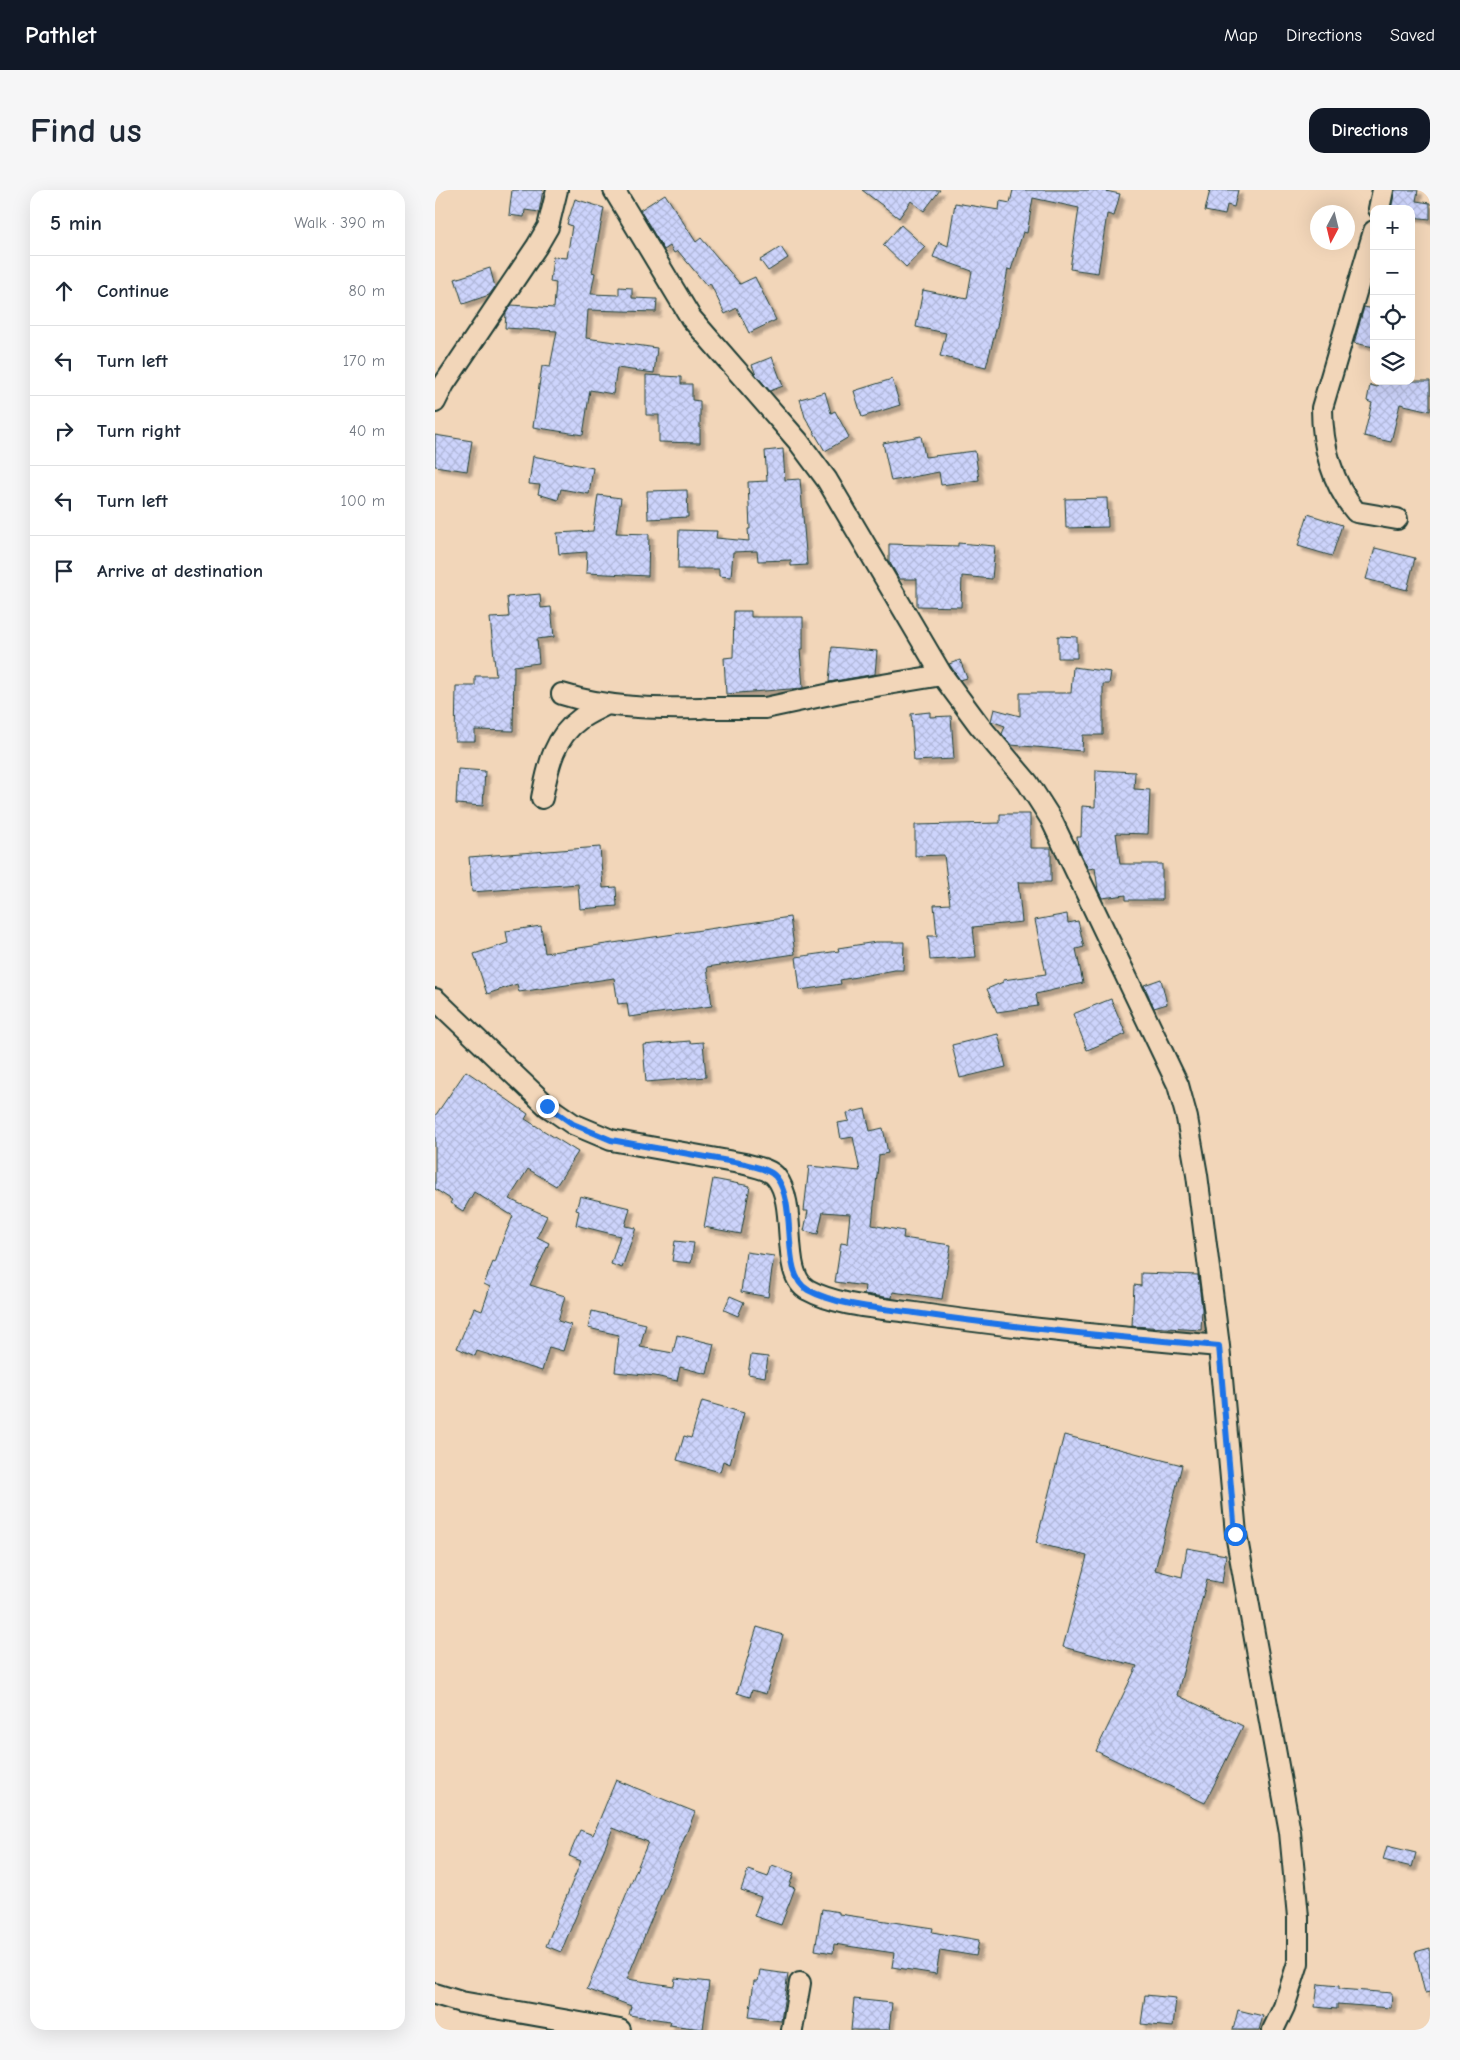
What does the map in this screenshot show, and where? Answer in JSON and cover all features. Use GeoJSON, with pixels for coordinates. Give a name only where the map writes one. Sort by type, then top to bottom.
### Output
{"type":"FeatureCollection","features":[{"type":"Feature","properties":{"kind":"street"},"geometry":{"type":"LineString","coordinates":[[435,402],[444,384],[537,246],[547,227],[557,190]]}},
{"type":"Feature","properties":{"kind":"street"},"geometry":{"type":"LineString","coordinates":[[614,190],[691,318],[738,375],[798,441],[827,480],[942,675],[979,725],[1028,783],[1051,819],[1178,1086],[1187,1118],[1197,1175],[1219,1346],[1235,1534],[1290,1832],[1298,1917],[1298,1963],[1284,2007],[1273,2030]]}},
{"type":"Feature","properties":{"kind":"street"},"geometry":{"type":"LineString","coordinates":[[1380,205],[1383,190]]}},
{"type":"Feature","properties":{"kind":"street"},"geometry":{"type":"LineString","coordinates":[[1370,245],[1322,408],[1322,432],[1326,454],[1347,502],[1356,512],[1397,519]]}},
{"type":"Feature","properties":{"kind":"street"},"geometry":{"type":"LineString","coordinates":[[562,694],[587,702],[663,709],[765,708],[840,692],[942,675]]}},
{"type":"Feature","properties":{"kind":"street"},"geometry":{"type":"LineString","coordinates":[[542,798],[552,753],[563,736],[580,719],[607,704]]}},
{"type":"Feature","properties":{"kind":"street"},"geometry":{"type":"LineString","coordinates":[[435,999],[547,1106],[573,1124],[611,1140],[745,1164],[763,1169],[776,1177],[788,1210],[792,1267],[797,1280],[806,1290],[851,1304],[1001,1326],[1219,1346]]}},
{"type":"Feature","properties":{"kind":"street"},"geometry":{"type":"LineString","coordinates":[[793,2030],[800,1983]]}},
{"type":"Feature","properties":{"kind":"street"},"geometry":{"type":"LineString","coordinates":[[435,1995],[461,2002],[620,2030]]}},
{"type":"Feature","properties":{"kind":"building"},"geometry":{"type":"Polygon","coordinates":[[[512,190],[543,190],[539,212],[525,210],[524,217],[509,215],[512,190]]]}},
{"type":"Feature","properties":{"kind":"building"},"geometry":{"type":"Polygon","coordinates":[[[862,190],[940,190],[924,211],[911,201],[899,218],[862,190]]]}},
{"type":"Feature","properties":{"kind":"building"},"geometry":{"type":"Polygon","coordinates":[[[1013,190],[1101,190],[1120,194],[1114,216],[1107,214],[1098,273],[1070,269],[1079,208],[1033,198],[1027,233],[1023,232],[1011,270],[1008,269],[997,326],[986,367],[940,356],[946,333],[916,327],[923,290],[967,299],[972,271],[933,257],[939,242],[948,246],[955,203],[999,210],[1000,201],[1010,203],[1013,190]]]}},
{"type":"Feature","properties":{"kind":"building"},"geometry":{"type":"Polygon","coordinates":[[[1210,190],[1238,190],[1234,207],[1227,205],[1225,215],[1205,211],[1210,190]]]}},
{"type":"Feature","properties":{"kind":"building"},"geometry":{"type":"Polygon","coordinates":[[[1395,190],[1418,190],[1416,201],[1430,203],[1430,219],[1415,217],[1415,205],[1392,205],[1395,190]]]}},
{"type":"Feature","properties":{"kind":"building"},"geometry":{"type":"Polygon","coordinates":[[[665,194],[696,242],[701,238],[740,284],[755,277],[776,320],[749,333],[737,308],[725,314],[710,283],[707,286],[678,251],[674,253],[670,246],[664,250],[640,210],[665,194]]]}},
{"type":"Feature","properties":{"kind":"building"},"geometry":{"type":"Polygon","coordinates":[[[575,199],[604,208],[592,272],[595,273],[591,294],[619,295],[619,287],[632,288],[632,298],[657,299],[656,312],[588,310],[586,338],[657,348],[654,373],[617,368],[613,394],[590,390],[583,435],[533,427],[542,366],[550,367],[557,331],[505,328],[506,313],[511,305],[554,308],[556,283],[550,282],[553,257],[567,258],[572,226],[567,224],[575,199]]]}},
{"type":"Feature","properties":{"kind":"building"},"geometry":{"type":"Polygon","coordinates":[[[901,225],[925,247],[906,267],[883,245],[901,225]]]}},
{"type":"Feature","properties":{"kind":"building"},"geometry":{"type":"Polygon","coordinates":[[[781,247],[788,258],[768,271],[760,260],[781,247]]]}},
{"type":"Feature","properties":{"kind":"building"},"geometry":{"type":"Polygon","coordinates":[[[490,268],[495,287],[489,295],[463,304],[455,279],[490,268]]]}},
{"type":"Feature","properties":{"kind":"building"},"geometry":{"type":"Polygon","coordinates":[[[1364,307],[1370,308],[1370,346],[1354,343],[1364,307]]]}},
{"type":"Feature","properties":{"kind":"building"},"geometry":{"type":"Polygon","coordinates":[[[772,357],[783,386],[770,391],[756,375],[752,365],[772,357]]]}},
{"type":"Feature","properties":{"kind":"building"},"geometry":{"type":"Polygon","coordinates":[[[646,375],[681,377],[681,384],[692,384],[692,400],[700,401],[700,443],[659,442],[659,415],[646,415],[646,375]]]}},
{"type":"Feature","properties":{"kind":"building"},"geometry":{"type":"Polygon","coordinates":[[[892,379],[900,405],[862,417],[854,391],[892,379]]]}},
{"type":"Feature","properties":{"kind":"building"},"geometry":{"type":"Polygon","coordinates":[[[1415,381],[1430,381],[1430,411],[1400,404],[1391,442],[1364,436],[1372,403],[1367,401],[1370,385],[1377,387],[1377,385],[1415,385],[1415,381]]]}},
{"type":"Feature","properties":{"kind":"building"},"geometry":{"type":"Polygon","coordinates":[[[825,392],[831,413],[835,411],[849,437],[825,451],[805,417],[800,399],[825,392]]]}},
{"type":"Feature","properties":{"kind":"building"},"geometry":{"type":"Polygon","coordinates":[[[435,435],[472,441],[467,471],[435,466],[435,435]]]}},
{"type":"Feature","properties":{"kind":"building"},"geometry":{"type":"Polygon","coordinates":[[[921,436],[925,457],[975,451],[979,480],[941,485],[939,472],[891,481],[883,443],[921,436]]]}},
{"type":"Feature","properties":{"kind":"building"},"geometry":{"type":"Polygon","coordinates":[[[783,449],[785,480],[800,479],[807,565],[791,566],[791,560],[758,561],[757,551],[733,552],[731,577],[719,576],[719,569],[678,569],[679,530],[717,531],[716,538],[749,541],[748,482],[767,481],[765,451],[783,449]]]}},
{"type":"Feature","properties":{"kind":"building"},"geometry":{"type":"Polygon","coordinates":[[[533,456],[593,468],[589,494],[561,489],[558,500],[538,494],[540,485],[529,484],[533,456]]]}},
{"type":"Feature","properties":{"kind":"building"},"geometry":{"type":"Polygon","coordinates":[[[687,490],[688,517],[648,519],[647,491],[687,490]]]}},
{"type":"Feature","properties":{"kind":"building"},"geometry":{"type":"Polygon","coordinates":[[[598,495],[621,498],[616,533],[649,534],[648,576],[586,573],[587,552],[559,554],[557,533],[593,531],[598,495]]]}},
{"type":"Feature","properties":{"kind":"building"},"geometry":{"type":"Polygon","coordinates":[[[1107,498],[1108,527],[1066,528],[1065,499],[1107,498]]]}},
{"type":"Feature","properties":{"kind":"building"},"geometry":{"type":"Polygon","coordinates":[[[1308,514],[1342,525],[1332,556],[1298,546],[1308,514]]]}},
{"type":"Feature","properties":{"kind":"building"},"geometry":{"type":"Polygon","coordinates":[[[958,543],[995,546],[992,579],[962,576],[961,607],[917,606],[917,579],[899,579],[889,561],[889,544],[958,546],[958,543]]]}},
{"type":"Feature","properties":{"kind":"building"},"geometry":{"type":"Polygon","coordinates":[[[1375,548],[1415,558],[1407,590],[1366,579],[1375,548]]]}},
{"type":"Feature","properties":{"kind":"building"},"geometry":{"type":"Polygon","coordinates":[[[540,594],[541,608],[551,607],[554,637],[537,639],[539,663],[514,666],[513,731],[475,730],[475,741],[455,741],[456,686],[475,686],[475,676],[496,676],[490,618],[509,617],[507,597],[540,594]]]}},
{"type":"Feature","properties":{"kind":"building"},"geometry":{"type":"Polygon","coordinates":[[[734,611],[751,611],[751,617],[803,617],[803,649],[800,649],[803,688],[726,694],[724,658],[733,657],[734,611]]]}},
{"type":"Feature","properties":{"kind":"building"},"geometry":{"type":"Polygon","coordinates":[[[1058,636],[1077,637],[1077,658],[1058,658],[1058,636]]]}},
{"type":"Feature","properties":{"kind":"building"},"geometry":{"type":"Polygon","coordinates":[[[832,647],[877,651],[875,674],[829,682],[832,647]]]}},
{"type":"Feature","properties":{"kind":"building"},"geometry":{"type":"Polygon","coordinates":[[[960,660],[967,678],[960,680],[949,664],[960,660]]]}},
{"type":"Feature","properties":{"kind":"building"},"geometry":{"type":"Polygon","coordinates":[[[1073,667],[1111,672],[1109,684],[1103,684],[1103,735],[1083,735],[1082,751],[1011,745],[1002,734],[1005,726],[991,721],[994,709],[1020,716],[1020,693],[1071,693],[1073,667]]]}},
{"type":"Feature","properties":{"kind":"building"},"geometry":{"type":"Polygon","coordinates":[[[930,712],[930,717],[951,716],[954,759],[914,761],[911,714],[930,712]]]}},
{"type":"Feature","properties":{"kind":"building"},"geometry":{"type":"Polygon","coordinates":[[[458,769],[485,771],[483,806],[456,804],[458,769]]]}},
{"type":"Feature","properties":{"kind":"building"},"geometry":{"type":"Polygon","coordinates":[[[1096,770],[1135,772],[1134,789],[1150,790],[1148,834],[1116,833],[1120,864],[1162,864],[1162,900],[1126,900],[1126,895],[1102,898],[1098,890],[1095,868],[1088,869],[1078,848],[1077,837],[1081,837],[1082,806],[1095,807],[1096,770]]]}},
{"type":"Feature","properties":{"kind":"building"},"geometry":{"type":"Polygon","coordinates":[[[1000,814],[1030,814],[1030,848],[1051,848],[1051,882],[1018,882],[1022,922],[973,927],[976,957],[930,960],[928,936],[937,936],[934,905],[950,904],[944,855],[915,856],[915,825],[1000,823],[1000,814]]]}},
{"type":"Feature","properties":{"kind":"building"},"geometry":{"type":"Polygon","coordinates":[[[600,847],[603,888],[616,887],[617,906],[580,909],[578,884],[472,892],[469,857],[600,847]]]}},
{"type":"Feature","properties":{"kind":"building"},"geometry":{"type":"Polygon","coordinates":[[[1067,914],[1068,923],[1078,921],[1084,947],[1076,949],[1083,983],[1036,994],[1038,1006],[997,1012],[987,989],[1003,982],[1003,980],[1046,974],[1035,920],[1067,914]]]}},
{"type":"Feature","properties":{"kind":"building"},"geometry":{"type":"Polygon","coordinates":[[[790,917],[795,954],[707,967],[712,1006],[629,1017],[627,1003],[618,1004],[614,978],[519,992],[517,984],[487,994],[474,954],[508,943],[506,931],[541,926],[545,953],[790,917]]]}},
{"type":"Feature","properties":{"kind":"building"},"geometry":{"type":"Polygon","coordinates":[[[876,942],[904,942],[903,970],[840,980],[841,984],[800,990],[796,957],[839,951],[838,948],[876,942]]]}},
{"type":"Feature","properties":{"kind":"building"},"geometry":{"type":"Polygon","coordinates":[[[1161,979],[1167,1004],[1154,1008],[1144,985],[1161,979]]]}},
{"type":"Feature","properties":{"kind":"building"},"geometry":{"type":"Polygon","coordinates":[[[1111,999],[1126,1034],[1087,1050],[1073,1014],[1111,999]]]}},
{"type":"Feature","properties":{"kind":"building"},"geometry":{"type":"Polygon","coordinates":[[[998,1034],[1006,1067],[960,1078],[952,1045],[998,1034]]]}},
{"type":"Feature","properties":{"kind":"building"},"geometry":{"type":"Polygon","coordinates":[[[690,1041],[690,1043],[703,1042],[706,1077],[646,1082],[643,1045],[690,1041]]]}},
{"type":"Feature","properties":{"kind":"building"},"geometry":{"type":"Polygon","coordinates":[[[466,1071],[528,1114],[525,1119],[578,1152],[556,1186],[528,1169],[509,1199],[547,1216],[537,1237],[549,1243],[530,1285],[565,1296],[558,1321],[571,1325],[563,1351],[549,1347],[542,1371],[477,1351],[475,1356],[457,1348],[474,1308],[482,1311],[490,1287],[484,1284],[493,1262],[495,1263],[513,1216],[474,1192],[463,1211],[450,1203],[452,1200],[435,1189],[435,1116],[466,1071]]]}},
{"type":"Feature","properties":{"kind":"building"},"geometry":{"type":"Polygon","coordinates":[[[865,1109],[870,1131],[883,1128],[888,1153],[879,1155],[872,1225],[904,1231],[903,1238],[951,1245],[942,1299],[893,1292],[892,1298],[864,1294],[865,1286],[835,1282],[841,1243],[847,1244],[850,1214],[823,1212],[818,1234],[804,1231],[808,1211],[804,1211],[809,1166],[860,1171],[853,1137],[841,1139],[838,1123],[849,1121],[847,1113],[865,1109]]]}},
{"type":"Feature","properties":{"kind":"building"},"geometry":{"type":"Polygon","coordinates":[[[713,1179],[750,1186],[741,1234],[704,1227],[713,1179]]]}},
{"type":"Feature","properties":{"kind":"building"},"geometry":{"type":"Polygon","coordinates":[[[580,1196],[630,1208],[625,1226],[636,1228],[622,1268],[611,1264],[620,1236],[576,1225],[579,1211],[576,1210],[580,1196]]]}},
{"type":"Feature","properties":{"kind":"building"},"geometry":{"type":"Polygon","coordinates":[[[675,1241],[694,1243],[691,1263],[672,1261],[675,1241]]]}},
{"type":"Feature","properties":{"kind":"building"},"geometry":{"type":"Polygon","coordinates":[[[746,1252],[774,1256],[768,1297],[741,1292],[746,1252]]]}},
{"type":"Feature","properties":{"kind":"building"},"geometry":{"type":"Polygon","coordinates":[[[1141,1273],[1198,1275],[1202,1309],[1201,1330],[1132,1326],[1134,1285],[1141,1286],[1141,1273]]]}},
{"type":"Feature","properties":{"kind":"building"},"geometry":{"type":"Polygon","coordinates":[[[730,1296],[744,1302],[738,1316],[724,1310],[730,1296]]]}},
{"type":"Feature","properties":{"kind":"building"},"geometry":{"type":"Polygon","coordinates":[[[592,1311],[646,1324],[640,1347],[673,1353],[677,1335],[714,1344],[707,1374],[680,1367],[677,1381],[655,1376],[615,1372],[619,1335],[588,1328],[592,1311]]]}},
{"type":"Feature","properties":{"kind":"building"},"geometry":{"type":"Polygon","coordinates":[[[751,1355],[768,1357],[765,1377],[748,1374],[751,1355]]]}},
{"type":"Feature","properties":{"kind":"building"},"geometry":{"type":"Polygon","coordinates":[[[702,1401],[744,1413],[730,1464],[723,1461],[720,1472],[677,1460],[684,1436],[691,1438],[702,1401]]]}},
{"type":"Feature","properties":{"kind":"building"},"geometry":{"type":"Polygon","coordinates":[[[1064,1435],[1182,1465],[1155,1570],[1182,1577],[1187,1548],[1226,1555],[1222,1583],[1207,1580],[1177,1695],[1243,1726],[1205,1803],[1096,1751],[1137,1666],[1063,1647],[1087,1556],[1036,1543],[1064,1435]]]}},
{"type":"Feature","properties":{"kind":"building"},"geometry":{"type":"Polygon","coordinates":[[[757,1627],[783,1635],[766,1694],[752,1690],[750,1697],[737,1693],[757,1627]]]}},
{"type":"Feature","properties":{"kind":"building"},"geometry":{"type":"Polygon","coordinates":[[[616,1780],[695,1812],[627,1979],[674,1986],[675,1978],[709,1982],[703,2029],[669,2025],[670,2021],[629,2015],[631,2006],[587,1989],[648,1842],[613,1828],[561,1952],[546,1946],[581,1861],[569,1856],[580,1830],[593,1835],[616,1780]]]}},
{"type":"Feature","properties":{"kind":"building"},"geometry":{"type":"Polygon","coordinates":[[[1387,1846],[1416,1853],[1412,1867],[1383,1860],[1387,1846]]]}},
{"type":"Feature","properties":{"kind":"building"},"geometry":{"type":"Polygon","coordinates":[[[772,1865],[794,1873],[789,1886],[795,1888],[781,1925],[754,1916],[761,1897],[741,1890],[748,1870],[768,1877],[772,1865]]]}},
{"type":"Feature","properties":{"kind":"building"},"geometry":{"type":"Polygon","coordinates":[[[822,1909],[839,1912],[839,1914],[933,1928],[932,1932],[979,1940],[976,1956],[940,1950],[936,1974],[892,1967],[894,1953],[834,1944],[833,1953],[815,1950],[822,1909]]]}},
{"type":"Feature","properties":{"kind":"building"},"geometry":{"type":"Polygon","coordinates":[[[1430,1948],[1430,1992],[1425,1993],[1415,1952],[1430,1948]]]}},
{"type":"Feature","properties":{"kind":"building"},"geometry":{"type":"Polygon","coordinates":[[[760,1970],[788,1974],[781,2021],[749,2017],[754,1981],[758,1981],[760,1970]]]}},
{"type":"Feature","properties":{"kind":"building"},"geometry":{"type":"Polygon","coordinates":[[[1318,1984],[1339,1986],[1339,1989],[1392,1993],[1391,2008],[1337,2004],[1337,2009],[1315,2007],[1318,1984]]]}},
{"type":"Feature","properties":{"kind":"building"},"geometry":{"type":"Polygon","coordinates":[[[1145,1995],[1176,1998],[1173,2027],[1141,2024],[1145,1995]]]}},
{"type":"Feature","properties":{"kind":"building"},"geometry":{"type":"Polygon","coordinates":[[[854,1999],[892,2003],[889,2030],[851,2030],[854,1999]]]}},
{"type":"Feature","properties":{"kind":"building"},"geometry":{"type":"Polygon","coordinates":[[[1238,2010],[1263,2016],[1259,2030],[1233,2030],[1238,2010]]]}},
{"type":"Feature","properties":{"kind":"route"},"geometry":{"type":"LineString","coordinates":[[547,1106],[573,1124],[611,1140],[745,1164],[763,1169],[776,1177],[788,1210],[792,1267],[797,1280],[806,1290],[851,1304],[1001,1326],[1219,1346],[1235,1534]]}}]}
